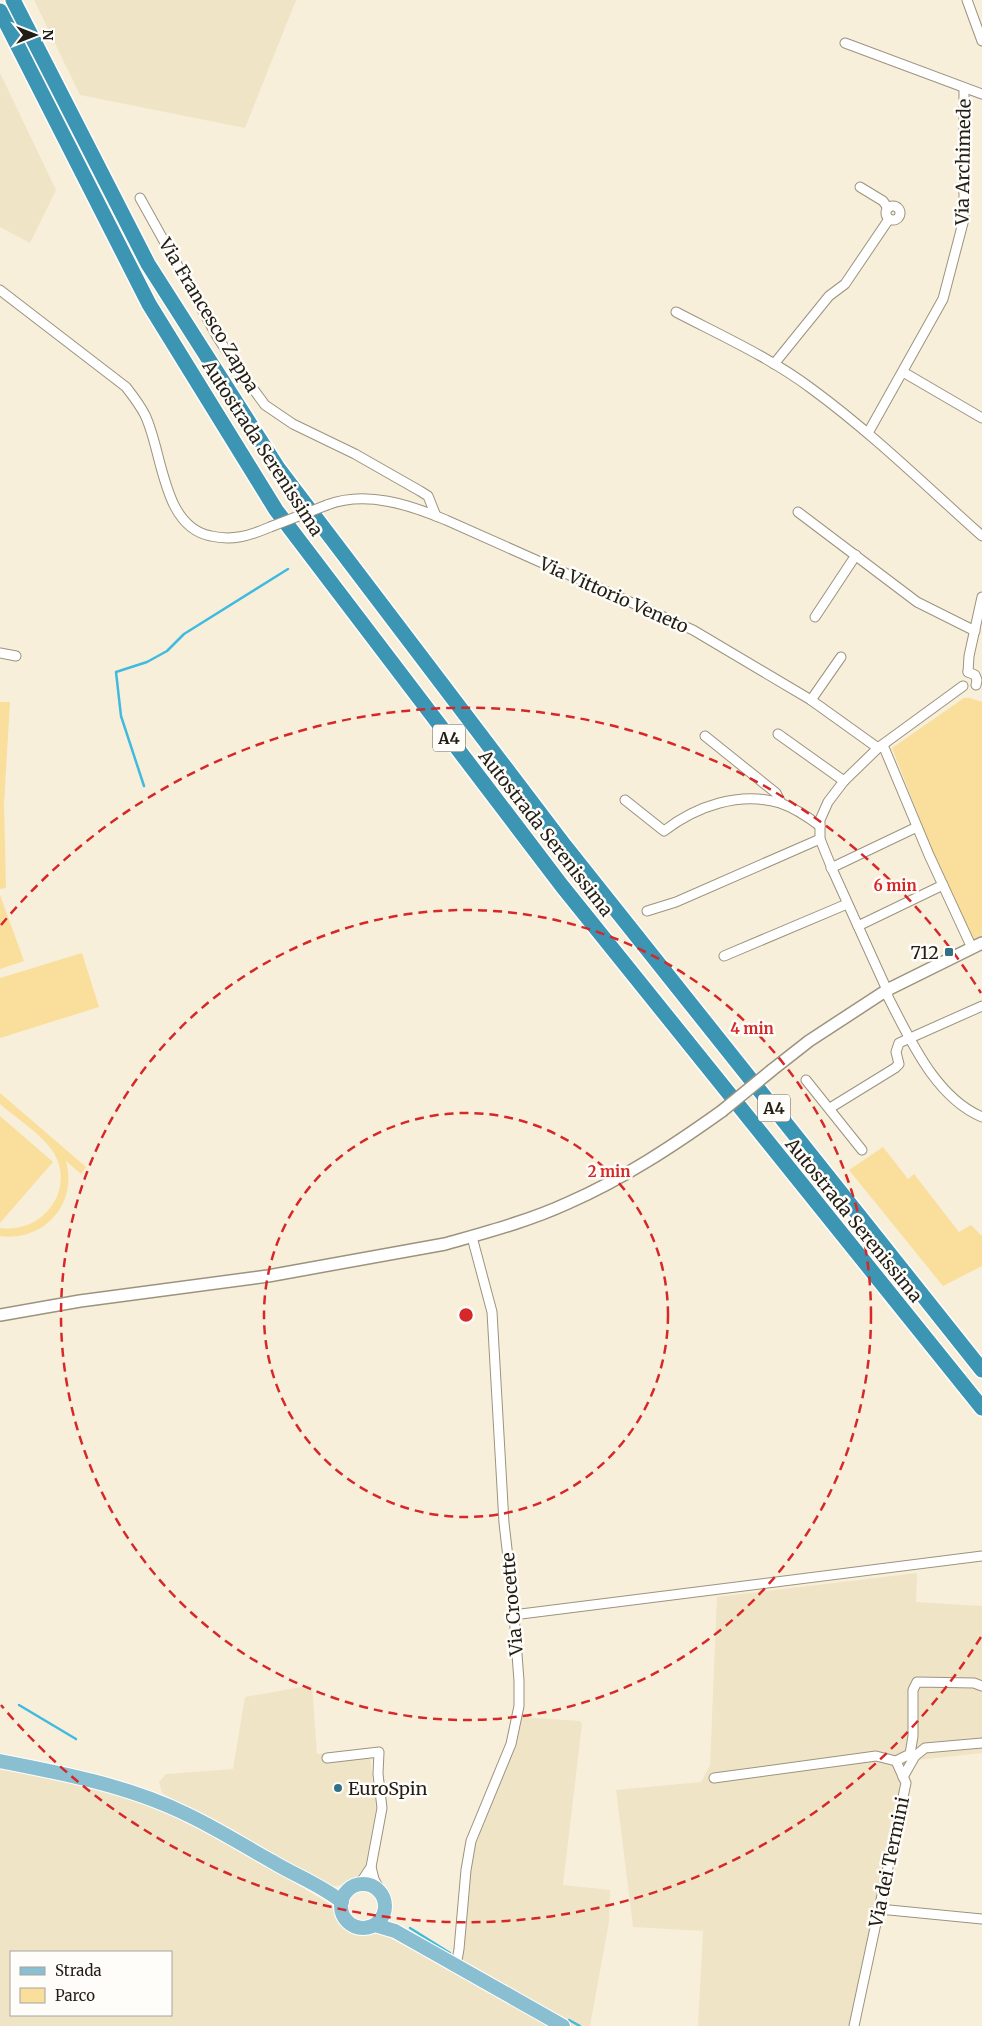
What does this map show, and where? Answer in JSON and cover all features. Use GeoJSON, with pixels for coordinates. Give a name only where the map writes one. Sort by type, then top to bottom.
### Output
{"type":"FeatureCollection","features":[{"type":"Feature","properties":{"kind":"highway","name":"Autostrada Serenissima"},"geometry":{"type":"LineString","coordinates":[[13,0],[148,264],[278,468],[565,846],[982,1370]]}},
{"type":"Feature","properties":{"kind":"highway","name":"Autostrada Serenissima"},"geometry":{"type":"LineString","coordinates":[[0,11],[149,304],[276,510],[562,886],[982,1408]]}},
{"type":"Feature","properties":{"kind":"main road"},"geometry":{"type":"LineString","coordinates":[[0,1761],[111,1787],[168,1806],[206,1824],[291,1873],[326,1890],[348,1893],[366,1884],[372,1886],[381,1893],[395,1931]]}},
{"type":"Feature","properties":{"kind":"main road"},"geometry":{"type":"LineString","coordinates":[[348,1893],[344,1917],[351,1924],[365,1928],[374,1925],[382,1919],[384,1905]]}},
{"type":"Feature","properties":{"kind":"main road"},"geometry":{"type":"LineString","coordinates":[[374,1925],[395,1931],[563,2026]]}},
{"type":"Feature","properties":{"kind":"street"},"geometry":{"type":"LineString","coordinates":[[967,0],[982,40]]}},
{"type":"Feature","properties":{"kind":"street","name":"Via Archimede"},"geometry":{"type":"LineString","coordinates":[[845,43],[982,94]]}},
{"type":"Feature","properties":{"kind":"street","name":"Via Archimede"},"geometry":{"type":"LineString","coordinates":[[868,433],[943,299],[964,220],[964,88]]}},
{"type":"Feature","properties":{"kind":"street"},"geometry":{"type":"LineString","coordinates":[[774,364],[829,296],[845,284],[889,219],[886,214],[888,208],[883,201],[860,186]]}},
{"type":"Feature","properties":{"kind":"street","name":"Via Francesco Zappa"},"geometry":{"type":"LineString","coordinates":[[140,198],[218,338],[237,368],[265,405],[294,424],[355,454],[428,496],[436,516]]}},
{"type":"Feature","properties":{"kind":"street","name":"Via Vittorio Veneto"},"geometry":{"type":"LineString","coordinates":[[0,290],[126,387],[146,417],[175,510],[192,529],[205,535],[220,538],[237,538],[252,535],[335,502],[381,500],[412,507],[693,630],[811,700],[880,746]]}},
{"type":"Feature","properties":{"kind":"street"},"geometry":{"type":"LineString","coordinates":[[676,312],[774,364],[811,388],[868,433],[982,536]]}},
{"type":"Feature","properties":{"kind":"street"},"geometry":{"type":"LineString","coordinates":[[903,372],[979,418],[982,418]]}},
{"type":"Feature","properties":{"kind":"street"},"geometry":{"type":"LineString","coordinates":[[798,512],[917,602],[978,627]]}},
{"type":"Feature","properties":{"kind":"street"},"geometry":{"type":"LineString","coordinates":[[814,617],[856,556]]}},
{"type":"Feature","properties":{"kind":"street"},"geometry":{"type":"LineString","coordinates":[[968,672],[969,656],[978,627],[982,597]]}},
{"type":"Feature","properties":{"kind":"street"},"geometry":{"type":"LineString","coordinates":[[0,653],[16,656]]}},
{"type":"Feature","properties":{"kind":"street"},"geometry":{"type":"LineString","coordinates":[[811,700],[841,656]]}},
{"type":"Feature","properties":{"kind":"street"},"geometry":{"type":"LineString","coordinates":[[963,686],[961,682],[962,676],[968,672]]}},
{"type":"Feature","properties":{"kind":"street"},"geometry":{"type":"LineString","coordinates":[[963,686],[969,688],[979,687],[975,675],[968,672]]}},
{"type":"Feature","properties":{"kind":"street"},"geometry":{"type":"LineString","coordinates":[[963,686],[880,746],[844,781],[828,802],[820,820],[820,839],[847,904],[888,990],[888,997],[927,1068],[959,1102],[982,1117]]}},
{"type":"Feature","properties":{"kind":"street"},"geometry":{"type":"LineString","coordinates":[[778,734],[844,781]]}},
{"type":"Feature","properties":{"kind":"street"},"geometry":{"type":"LineString","coordinates":[[704,736],[776,793],[780,803]]}},
{"type":"Feature","properties":{"kind":"street"},"geometry":{"type":"LineString","coordinates":[[0,1314],[80,1301],[268,1276],[445,1244],[532,1218],[615,1180],[654,1158],[722,1111],[824,1030],[888,990],[977,945],[943,885],[880,746]]}},
{"type":"Feature","properties":{"kind":"street"},"geometry":{"type":"LineString","coordinates":[[625,800],[664,831],[675,823],[709,806],[734,799],[757,798],[780,803],[800,812],[820,826]]}},
{"type":"Feature","properties":{"kind":"street"},"geometry":{"type":"LineString","coordinates":[[831,868],[917,827]]}},
{"type":"Feature","properties":{"kind":"street"},"geometry":{"type":"LineString","coordinates":[[647,911],[676,902],[820,839]]}},
{"type":"Feature","properties":{"kind":"street"},"geometry":{"type":"LineString","coordinates":[[858,926],[943,885]]}},
{"type":"Feature","properties":{"kind":"street"},"geometry":{"type":"LineString","coordinates":[[724,956],[847,904]]}},
{"type":"Feature","properties":{"kind":"street"},"geometry":{"type":"LineString","coordinates":[[830,1108],[895,1068],[899,1064],[896,1047],[899,1043],[982,1006]]}},
{"type":"Feature","properties":{"kind":"street"},"geometry":{"type":"LineString","coordinates":[[806,1080],[862,1150]]}},
{"type":"Feature","properties":{"kind":"street","name":"Via Crocette"},"geometry":{"type":"LineString","coordinates":[[456,1966],[466,1870],[471,1841],[511,1744],[516,1726],[519,1680],[513,1601],[504,1523],[492,1312],[472,1236]]}},
{"type":"Feature","properties":{"kind":"street"},"geometry":{"type":"LineString","coordinates":[[513,1615],[982,1556]]}},
{"type":"Feature","properties":{"kind":"street"},"geometry":{"type":"LineString","coordinates":[[714,1778],[876,1756],[896,1761],[910,1754],[914,1736],[913,1690],[917,1682],[974,1683],[982,1686]]}},
{"type":"Feature","properties":{"kind":"street"},"geometry":{"type":"LineString","coordinates":[[903,1777],[915,1756],[925,1748],[982,1743]]}},
{"type":"Feature","properties":{"kind":"street"},"geometry":{"type":"LineString","coordinates":[[327,1758],[379,1752],[378,1774],[382,1808],[371,1867],[363,1879],[348,1893]]}},
{"type":"Feature","properties":{"kind":"street","name":"Via dei Termini"},"geometry":{"type":"LineString","coordinates":[[854,2026],[906,1783],[896,1761]]}},
{"type":"Feature","properties":{"kind":"street"},"geometry":{"type":"LineString","coordinates":[[371,1867],[384,1905]]}},
{"type":"Feature","properties":{"kind":"street"},"geometry":{"type":"LineString","coordinates":[[879,1909],[982,1920]]}},
{"type":"Feature","properties":{"kind":"shaded area"},"geometry":{"type":"Polygon","coordinates":[[[34,0],[296,0],[245,128],[80,95],[34,0]]]}},
{"type":"Feature","properties":{"kind":"shaded area"},"geometry":{"type":"Polygon","coordinates":[[[0,73],[56,190],[30,243],[0,227],[0,73]]]}},
{"type":"Feature","properties":{"kind":"shaded area"},"geometry":{"type":"Polygon","coordinates":[[[917,1573],[916,1602],[982,1606],[982,1753],[918,1760],[902,1783],[851,2026],[698,2026],[703,1931],[633,1927],[616,1790],[701,1782],[710,1765],[717,1597],[917,1573]]]}},
{"type":"Feature","properties":{"kind":"shaded area"},"geometry":{"type":"Polygon","coordinates":[[[312,1685],[317,1754],[369,1749],[376,1808],[365,1867],[354,1880],[342,1885],[333,1886],[320,1881],[162,1793],[159,1782],[166,1774],[233,1769],[245,1697],[312,1685]]]}},
{"type":"Feature","properties":{"kind":"shaded area"},"geometry":{"type":"Polygon","coordinates":[[[521,1717],[580,1721],[582,1724],[563,1885],[610,1890],[609,1922],[590,2026],[567,2026],[459,1965],[468,1885],[476,1838],[514,1748],[521,1717]]]}},
{"type":"Feature","properties":{"kind":"shaded area"},"geometry":{"type":"Polygon","coordinates":[[[0,1764],[115,1791],[206,1828],[334,1907],[346,1930],[354,1934],[375,1930],[557,2026],[0,2026],[0,1764]]]}},
{"type":"Feature","properties":{"kind":"green space"},"geometry":{"type":"Polygon","coordinates":[[[964,698],[982,702],[982,935],[971,941],[921,829],[923,827],[892,748],[964,698]]]}},
{"type":"Feature","properties":{"kind":"green space"},"geometry":{"type":"Polygon","coordinates":[[[0,702],[10,702],[4,805],[6,888],[0,889],[0,702]]]}},
{"type":"Feature","properties":{"kind":"green space"},"geometry":{"type":"Polygon","coordinates":[[[0,895],[24,961],[0,969],[0,895]]]}},
{"type":"Feature","properties":{"kind":"green space"},"geometry":{"type":"Polygon","coordinates":[[[82,953],[99,1007],[0,1038],[0,978],[82,953]]]}},
{"type":"Feature","properties":{"kind":"green space"},"geometry":{"type":"Polygon","coordinates":[[[0,1093],[86,1167],[81,1174],[66,1161],[67,1192],[62,1205],[54,1217],[31,1233],[16,1236],[0,1236],[0,1228],[15,1228],[29,1224],[41,1217],[51,1207],[61,1182],[60,1168],[49,1146],[0,1104],[0,1093]]]}},
{"type":"Feature","properties":{"kind":"green space"},"geometry":{"type":"Polygon","coordinates":[[[0,1116],[53,1162],[0,1223],[0,1116]]]}},
{"type":"Feature","properties":{"kind":"green space"},"geometry":{"type":"Polygon","coordinates":[[[883,1147],[908,1179],[914,1174],[959,1232],[971,1225],[982,1236],[982,1266],[943,1286],[849,1170],[883,1147]]]}},
{"type":"Feature","properties":{"kind":"waterway"},"geometry":{"type":"LineString","coordinates":[[144,786],[121,716],[116,672],[147,662],[167,651],[184,634],[288,569]]}},
{"type":"Feature","properties":{"kind":"waterway"},"geometry":{"type":"LineString","coordinates":[[19,1705],[76,1739]]}},
{"type":"Feature","properties":{"kind":"waterway"},"geometry":{"type":"LineString","coordinates":[[410,1928],[450,1953]]}},
{"type":"Feature","properties":{"kind":"waterway"},"geometry":{"type":"LineString","coordinates":[[569,2020],[580,2026]]}},
{"type":"Feature","properties":{"kind":"place","name":"712"},"geometry":{"type":"Point","coordinates":[949,952]}},
{"type":"Feature","properties":{"kind":"place","name":"EuroSpin"},"geometry":{"type":"Point","coordinates":[338,1788]}}]}
